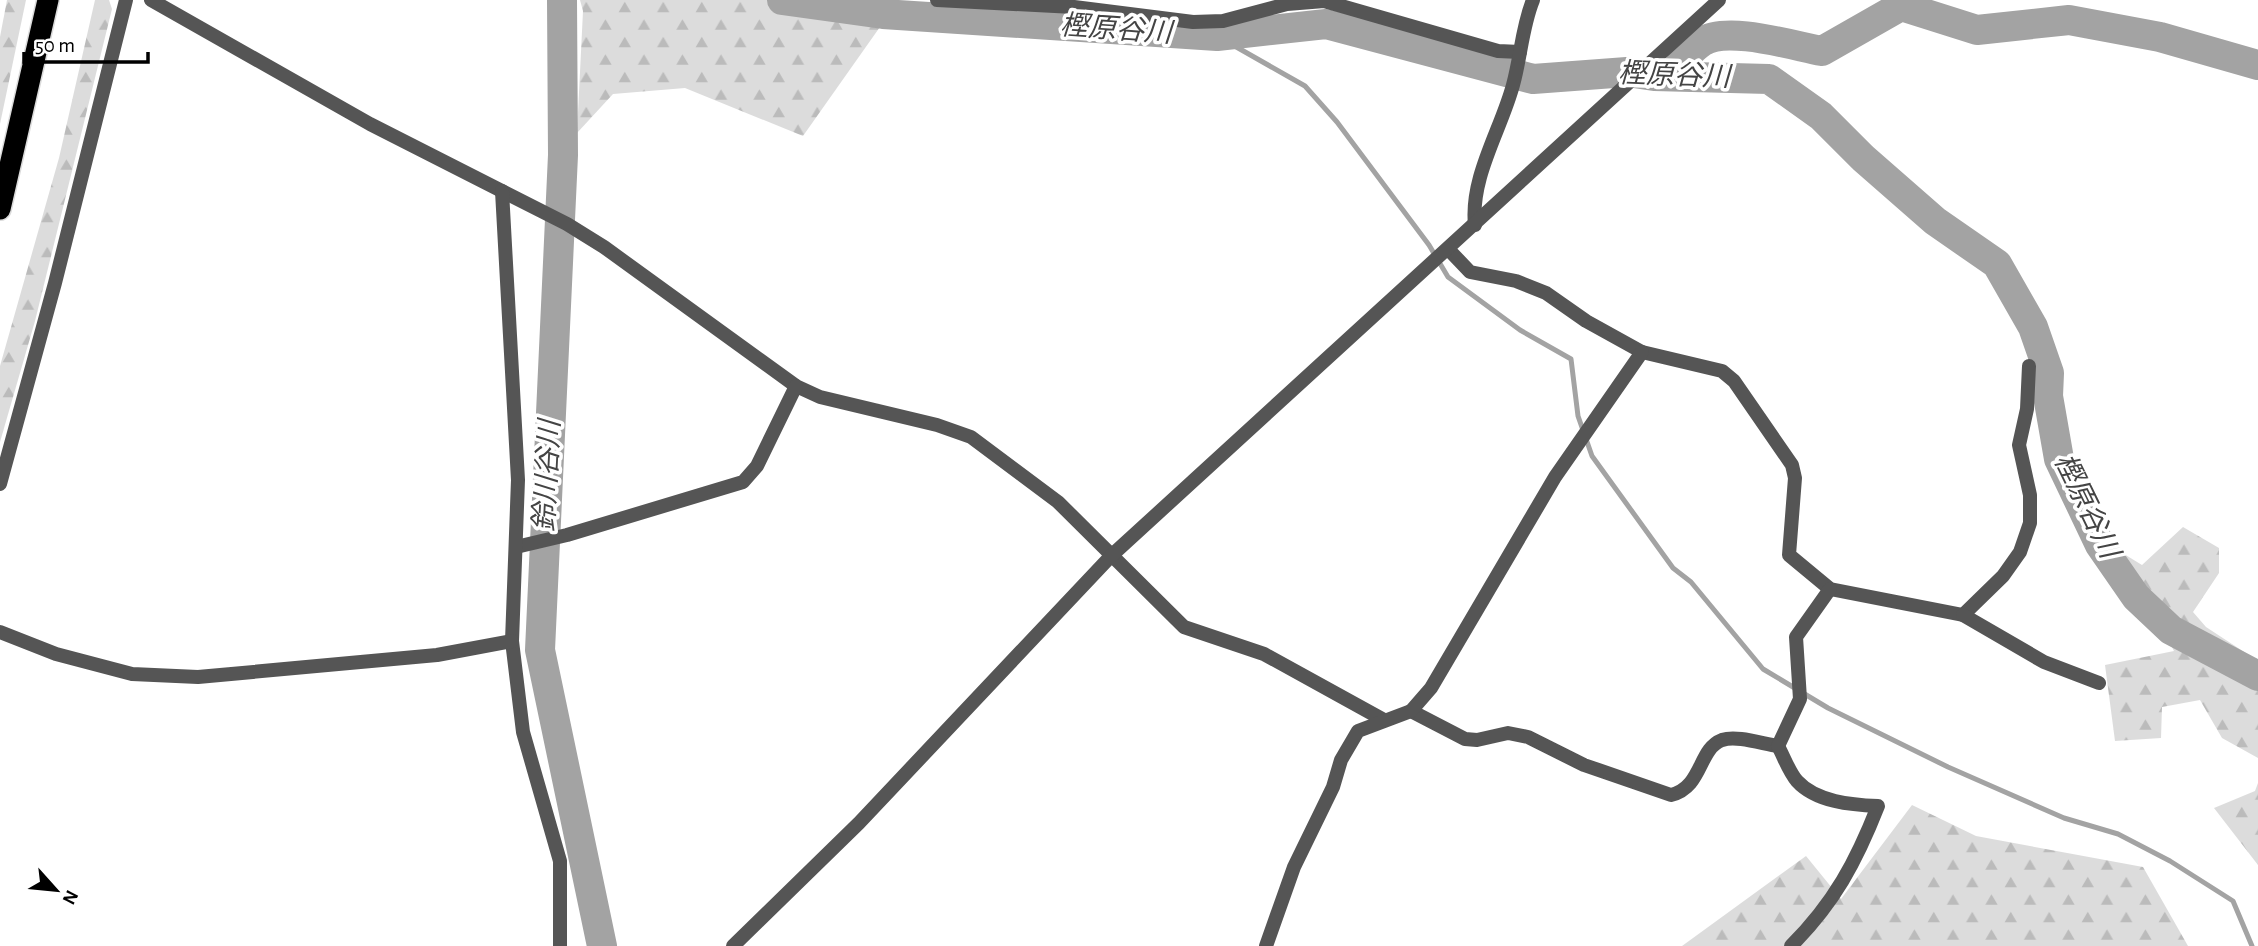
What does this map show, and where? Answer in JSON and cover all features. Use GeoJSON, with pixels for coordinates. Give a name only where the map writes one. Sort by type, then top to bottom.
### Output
{"type":"FeatureCollection","features":[{"type":"Feature","properties":{"kind":"highway"},"geometry":{"type":"LineString","coordinates":[[0,209],[48,0]]}},
{"type":"Feature","properties":{"kind":"street"},"geometry":{"type":"LineString","coordinates":[[0,484],[55,283],[126,0]]}},
{"type":"Feature","properties":{"kind":"street"},"geometry":{"type":"LineString","coordinates":[[151,0],[370,124],[567,224],[628,263],[796,386],[820,397],[971,437],[1058,502],[1184,627],[1264,654],[1382,719]]}},
{"type":"Feature","properties":{"kind":"street"},"geometry":{"type":"LineString","coordinates":[[937,0],[1074,7],[1193,22],[1223,21],[1287,4],[1324,1],[1519,56]]}},
{"type":"Feature","properties":{"kind":"street"},"geometry":{"type":"LineString","coordinates":[[1475,225],[1473,206],[1478,182],[1513,86],[1525,21],[1533,0]]}},
{"type":"Feature","properties":{"kind":"street"},"geometry":{"type":"LineString","coordinates":[[733,946],[859,822],[1111,556],[1719,0]]}},
{"type":"Feature","properties":{"kind":"street"},"geometry":{"type":"LineString","coordinates":[[502,191],[522,546],[512,641],[523,732],[560,860],[560,946]]}},
{"type":"Feature","properties":{"kind":"street"},"geometry":{"type":"LineString","coordinates":[[1442,256],[1469,272],[1516,281],[1546,293],[1586,321],[1642,352],[1722,371],[1734,381],[1792,465],[1795,478],[1789,555],[1830,589],[1963,615],[2044,662],[2099,683]]}},
{"type":"Feature","properties":{"kind":"street"},"geometry":{"type":"LineString","coordinates":[[1266,946],[1294,867],[1333,788],[1341,760],[1358,731],[1382,719],[1411,711],[1431,688],[1555,477],[1642,352]]}},
{"type":"Feature","properties":{"kind":"street"},"geometry":{"type":"LineString","coordinates":[[1963,615],[2003,576],[2020,552],[2030,523],[2030,495],[2019,445],[2027,410],[2029,366]]}},
{"type":"Feature","properties":{"kind":"street"},"geometry":{"type":"LineString","coordinates":[[522,546],[743,482],[757,466],[796,386]]}},
{"type":"Feature","properties":{"kind":"street"},"geometry":{"type":"LineString","coordinates":[[1778,746],[1800,692],[1796,637],[1830,589]]}},
{"type":"Feature","properties":{"kind":"street"},"geometry":{"type":"LineString","coordinates":[[0,632],[56,654],[132,674],[198,677],[437,655],[512,641]]}},
{"type":"Feature","properties":{"kind":"street"},"geometry":{"type":"LineString","coordinates":[[1411,711],[1465,740],[1508,733],[1528,737],[1584,765],[1671,794],[1684,792],[1721,740],[1778,746]]}},
{"type":"Feature","properties":{"kind":"street"},"geometry":{"type":"LineString","coordinates":[[1778,746],[1798,782],[1827,798],[1850,804],[1878,806],[1858,857],[1822,915],[1791,946]]}},
{"type":"Feature","properties":{"kind":"green space"},"geometry":{"type":"Polygon","coordinates":[[[7,0],[26,0],[0,124],[0,37],[7,0]]]}},
{"type":"Feature","properties":{"kind":"green space"},"geometry":{"type":"Polygon","coordinates":[[[95,0],[109,0],[112,9],[35,321],[0,442],[0,366],[59,158],[95,0]]]}},
{"type":"Feature","properties":{"kind":"green space"},"geometry":{"type":"Polygon","coordinates":[[[580,0],[899,0],[803,136],[685,88],[613,94],[577,133],[583,11],[580,0]]]}},
{"type":"Feature","properties":{"kind":"green space"},"geometry":{"type":"Polygon","coordinates":[[[2183,527],[2219,548],[2219,573],[2193,612],[2206,627],[2258,661],[2258,758],[2222,738],[2200,700],[2162,707],[2161,738],[2115,741],[2105,665],[2174,651],[2124,554],[2142,565],[2183,527]]]}},
{"type":"Feature","properties":{"kind":"green space"},"geometry":{"type":"Polygon","coordinates":[[[2258,783],[2258,865],[2214,808],[2255,791],[2258,783]]]}},
{"type":"Feature","properties":{"kind":"green space"},"geometry":{"type":"Polygon","coordinates":[[[1912,805],[1976,836],[2143,867],[2188,946],[1682,946],[1806,856],[1841,899],[1912,805]]]}},
{"type":"Feature","properties":{"kind":"waterway","name":"鈴川谷川"},"geometry":{"type":"LineString","coordinates":[[562,0],[563,155],[540,650],[602,946]]}},
{"type":"Feature","properties":{"kind":"waterway","name":"樫原谷川"},"geometry":{"type":"LineString","coordinates":[[782,0],[883,14],[1217,36],[1326,24],[1533,79],[1627,72],[1654,76],[1769,79],[1821,116],[1863,158],[1935,221],[1997,264],[2033,327],[2049,373],[2048,396],[2059,459],[2100,545],[2136,597],[2171,630],[2258,676]]}},
{"type":"Feature","properties":{"kind":"waterway"},"geometry":{"type":"LineString","coordinates":[[1672,75],[1694,49],[1713,37],[1743,36],[1822,51],[1901,6],[1977,30],[2069,20],[2160,37],[2258,65]]}},
{"type":"Feature","properties":{"kind":"waterway"},"geometry":{"type":"LineString","coordinates":[[1217,36],[1305,86],[1337,122],[1429,245],[1448,277],[1520,330],[1571,359],[1578,416],[1592,456],[1673,568],[1691,582],[1763,669],[1828,708],[1948,767],[2064,818],[2118,834],[2170,861],[2233,901],[2252,946]]}}]}
